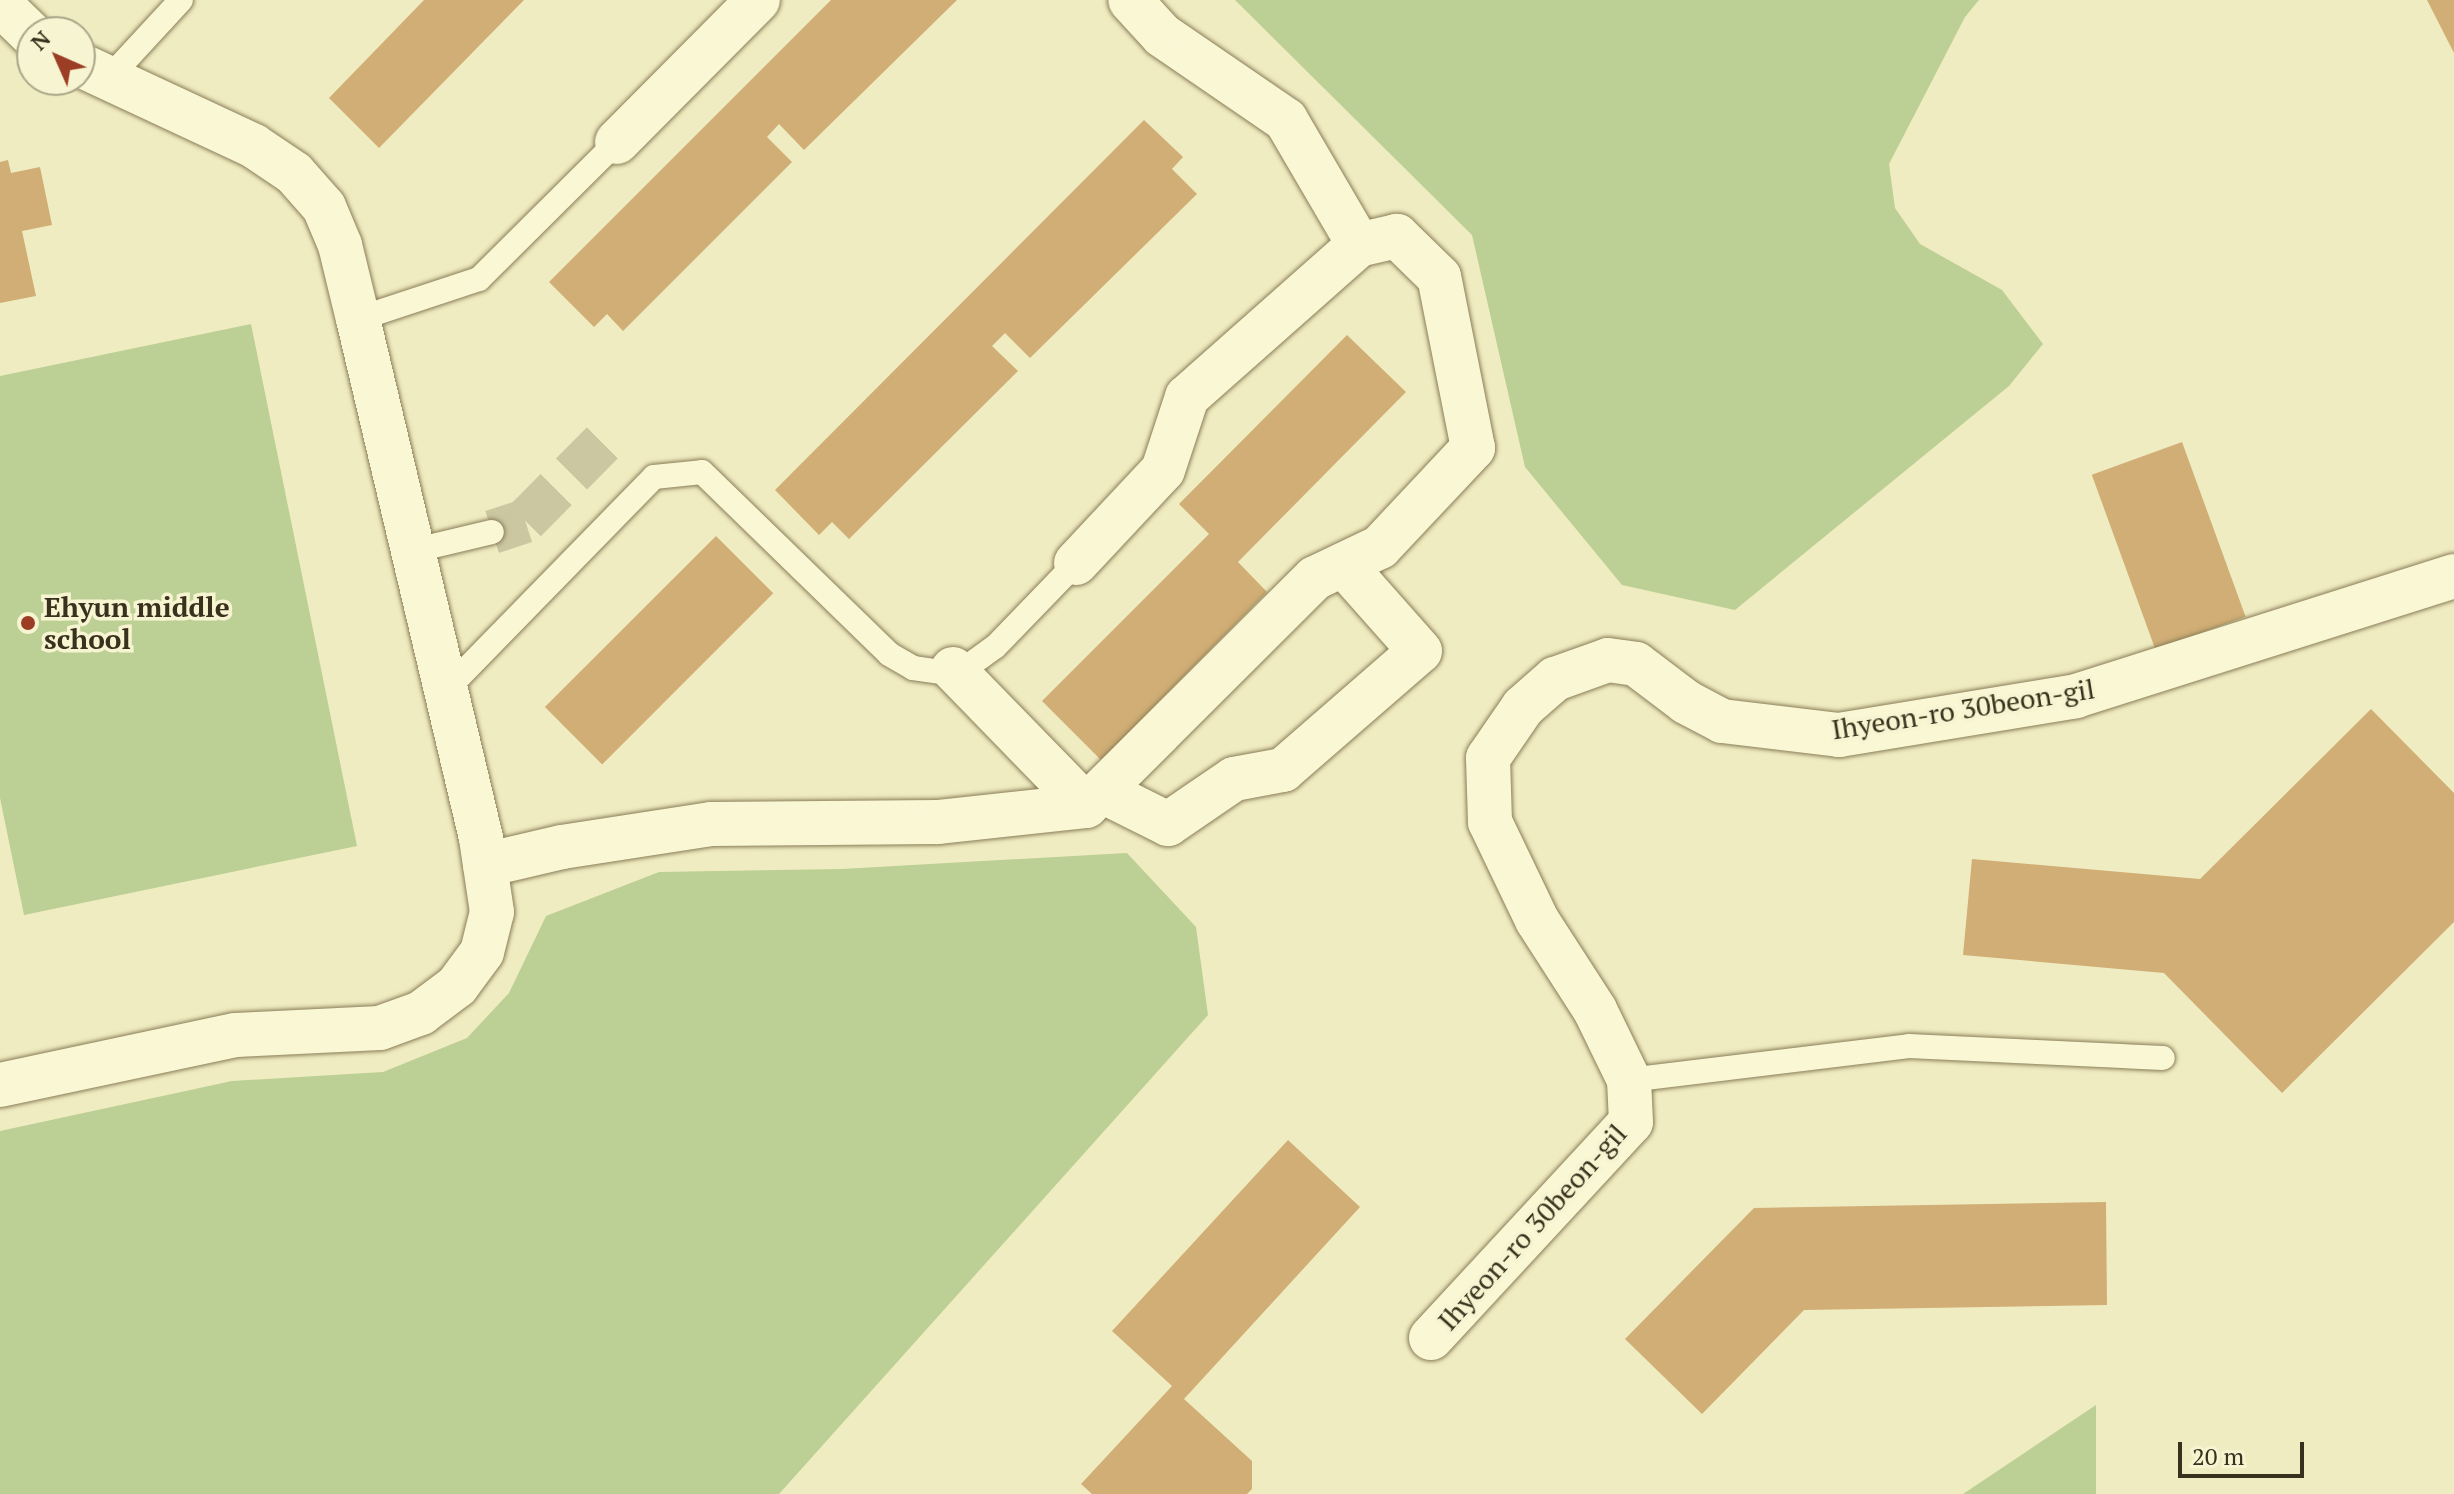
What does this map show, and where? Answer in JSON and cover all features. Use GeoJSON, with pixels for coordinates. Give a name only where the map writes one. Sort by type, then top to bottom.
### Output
{"type":"FeatureCollection","features":[{"type":"Feature","properties":{"kind":"street"},"geometry":{"type":"LineString","coordinates":[[617,142],[758,0]]}},
{"type":"Feature","properties":{"kind":"street"},"geometry":{"type":"LineString","coordinates":[[1130,0],[1162,35],[1286,120],[1359,245]]}},
{"type":"Feature","properties":{"kind":"street"},"geometry":{"type":"LineString","coordinates":[[0,4],[16,20]]}},
{"type":"Feature","properties":{"kind":"street"},"geometry":{"type":"LineString","coordinates":[[0,1085],[236,1035],[380,1028],[421,1013],[457,986],[482,952],[492,912],[483,851],[358,319],[340,245],[324,207],[294,173],[254,146],[96,72]]}},
{"type":"Feature","properties":{"kind":"street"},"geometry":{"type":"LineString","coordinates":[[483,851],[562,847],[711,824],[938,822],[1094,798],[1315,578],[1380,547],[1473,448],[1439,277],[1397,236],[1359,245],[1187,397],[1163,470],[1076,563]]}},
{"type":"Feature","properties":{"kind":"street"},"geometry":{"type":"LineString","coordinates":[[953,669],[1094,798],[1168,824],[1234,779],[1283,770],[1420,651],[1344,565]]}},
{"type":"Feature","properties":{"kind":"street","name":"Ihyeon-ro 30beon-gil"},"geometry":{"type":"LineString","coordinates":[[1431,1338],[1631,1122],[1629,1080],[1595,1010],[1537,920],[1490,822],[1488,758],[1523,707],[1555,679],[1608,660],[1636,664],[1686,702],[1722,721],[1839,735],[2076,696],[2454,576]]}},
{"type":"Feature","properties":{"kind":"lane"},"geometry":{"type":"LineString","coordinates":[[96,71],[181,0]]}},
{"type":"Feature","properties":{"kind":"lane"},"geometry":{"type":"LineString","coordinates":[[358,319],[479,279],[617,142]]}},
{"type":"Feature","properties":{"kind":"lane"},"geometry":{"type":"LineString","coordinates":[[445,691],[654,477],[702,472],[889,654],[913,668],[967,667],[995,647],[1076,563]]}},
{"type":"Feature","properties":{"kind":"lane"},"geometry":{"type":"LineString","coordinates":[[412,551],[492,532]]}},
{"type":"Feature","properties":{"kind":"lane"},"geometry":{"type":"LineString","coordinates":[[1629,1080],[1909,1046],[2163,1058]]}},
{"type":"Feature","properties":{"kind":"green space"},"geometry":{"type":"Polygon","coordinates":[[[1235,0],[1979,0],[1965,17],[1889,164],[1895,208],[1920,244],[2002,290],[2043,344],[2009,386],[1735,610],[1622,585],[1525,467],[1472,235],[1235,0]]]}},
{"type":"Feature","properties":{"kind":"green space"},"geometry":{"type":"Polygon","coordinates":[[[251,324],[357,846],[24,915],[0,798],[0,376],[251,324]]]}},
{"type":"Feature","properties":{"kind":"green space"},"geometry":{"type":"Polygon","coordinates":[[[1127,853],[1196,927],[1208,1015],[779,1494],[0,1494],[0,1131],[232,1081],[383,1072],[467,1038],[509,993],[546,916],[659,872],[842,869],[1127,853]]]}},
{"type":"Feature","properties":{"kind":"green space"},"geometry":{"type":"Polygon","coordinates":[[[2096,1405],[2096,1494],[1963,1494],[2096,1405]]]}},
{"type":"Feature","properties":{"kind":"building"},"geometry":{"type":"Polygon","coordinates":[[[424,0],[524,0],[379,148],[329,98],[424,0]]]}},
{"type":"Feature","properties":{"kind":"building"},"geometry":{"type":"Polygon","coordinates":[[[831,0],[957,0],[804,150],[779,124],[767,137],[792,162],[623,331],[607,314],[594,327],[549,282],[831,0]]]}},
{"type":"Feature","properties":{"kind":"building"},"geometry":{"type":"Polygon","coordinates":[[[2427,0],[2454,0],[2454,53],[2427,0]]]}},
{"type":"Feature","properties":{"kind":"building"},"geometry":{"type":"Polygon","coordinates":[[[1144,120],[1183,157],[1172,169],[1197,194],[1030,358],[1005,333],[992,346],[1018,371],[849,539],[832,522],[819,535],[775,490],[1144,120]]]}},
{"type":"Feature","properties":{"kind":"building"},"geometry":{"type":"Polygon","coordinates":[[[8,160],[11,173],[40,167],[52,225],[22,231],[36,296],[0,303],[0,162],[8,160]]]}},
{"type":"Feature","properties":{"kind":"building"},"geometry":{"type":"Polygon","coordinates":[[[1347,335],[1406,392],[1238,562],[1267,592],[1101,760],[1042,701],[1209,534],[1179,504],[1347,335]]]}},
{"type":"Feature","properties":{"kind":"building"},"geometry":{"type":"Polygon","coordinates":[[[2182,442],[2246,617],[2155,650],[2092,475],[2182,442]]]}},
{"type":"Feature","properties":{"kind":"building"},"geometry":{"type":"Polygon","coordinates":[[[716,536],[773,593],[602,764],[545,707],[716,536]]]}},
{"type":"Feature","properties":{"kind":"building"},"geometry":{"type":"Polygon","coordinates":[[[2371,709],[2454,793],[2454,922],[2282,1093],[2164,973],[1963,955],[1972,859],[2200,879],[2371,709]]]}},
{"type":"Feature","properties":{"kind":"building"},"geometry":{"type":"Polygon","coordinates":[[[1288,1140],[1360,1207],[1184,1399],[1252,1461],[1252,1489],[1247,1494],[1092,1494],[1081,1484],[1172,1386],[1112,1331],[1288,1140]]]}},
{"type":"Feature","properties":{"kind":"building"},"geometry":{"type":"Polygon","coordinates":[[[2106,1202],[2107,1305],[1804,1310],[1702,1414],[1625,1339],[1754,1208],[2106,1202]]]}},
{"type":"Feature","properties":{"kind":"tunnel"},"geometry":{"type":"LineString","coordinates":[[492,532],[525,521],[608,437]]}},
{"type":"Feature","properties":{"kind":"place","name":"Ehyun middle school"},"geometry":{"type":"Point","coordinates":[28,623]}}]}
